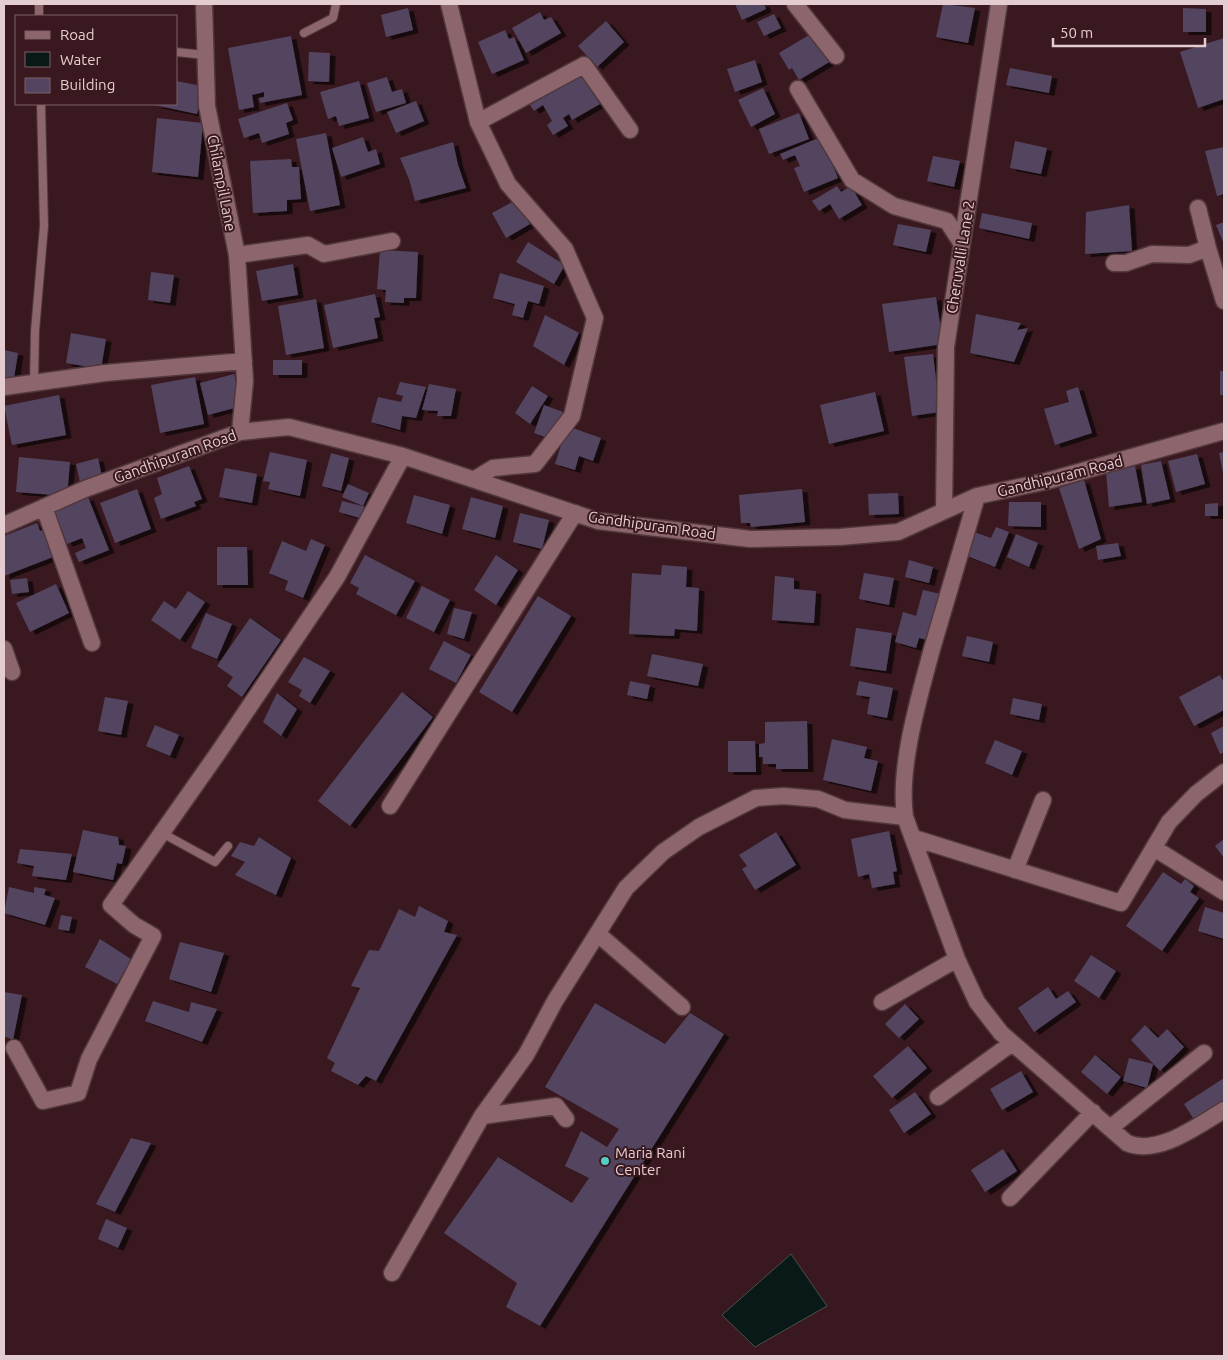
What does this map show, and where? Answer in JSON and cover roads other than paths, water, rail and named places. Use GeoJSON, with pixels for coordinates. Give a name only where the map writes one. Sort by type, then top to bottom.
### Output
{"type":"FeatureCollection","features":[{"type":"Feature","properties":{"kind":"street","name":"Chilampil Lane"},"geometry":{"type":"LineString","coordinates":[[204,4],[206,106],[237,256],[245,382],[240,432]]}},
{"type":"Feature","properties":{"kind":"street"},"geometry":{"type":"LineString","coordinates":[[449,4],[478,122],[508,184],[565,249],[595,318],[572,416],[535,464],[494,468],[474,479]]}},
{"type":"Feature","properties":{"kind":"street"},"geometry":{"type":"LineString","coordinates":[[795,4],[836,56]]}},
{"type":"Feature","properties":{"kind":"street","name":"Cheruvalli Lane 2"},"geometry":{"type":"LineString","coordinates":[[944,511],[946,347],[999,4]]}},
{"type":"Feature","properties":{"kind":"street"},"geometry":{"type":"LineString","coordinates":[[478,122],[584,65],[630,130]]}},
{"type":"Feature","properties":{"kind":"street"},"geometry":{"type":"LineString","coordinates":[[798,89],[852,180],[894,206],[947,221],[962,244]]}},
{"type":"Feature","properties":{"kind":"street"},"geometry":{"type":"LineString","coordinates":[[1198,208],[1224,301]]}},
{"type":"Feature","properties":{"kind":"street"},"geometry":{"type":"LineString","coordinates":[[237,256],[308,245],[324,254],[392,241]]}},
{"type":"Feature","properties":{"kind":"street"},"geometry":{"type":"LineString","coordinates":[[1114,263],[1126,263],[1152,254],[1189,255],[1208,248]]}},
{"type":"Feature","properties":{"kind":"street"},"geometry":{"type":"LineString","coordinates":[[4,387],[34,385],[105,373],[244,362]]}},
{"type":"Feature","properties":{"kind":"street","name":"Gandhipuram Road"},"geometry":{"type":"LineString","coordinates":[[4,525],[85,489],[240,432],[289,427],[403,456],[598,521],[750,539],[840,537],[898,532],[977,496],[1056,478],[1224,432]]}},
{"type":"Feature","properties":{"kind":"street"},"geometry":{"type":"LineString","coordinates":[[14,1048],[43,1101],[78,1093],[89,1059],[153,936],[134,925],[111,905],[337,577],[403,456]]}},
{"type":"Feature","properties":{"kind":"street"},"geometry":{"type":"LineString","coordinates":[[977,496],[919,696],[903,802],[905,817],[957,959],[977,1002],[1001,1033],[1127,1143],[1140,1148],[1158,1146],[1224,1110]]}},
{"type":"Feature","properties":{"kind":"street"},"geometry":{"type":"LineString","coordinates":[[44,507],[92,643]]}},
{"type":"Feature","properties":{"kind":"street"},"geometry":{"type":"LineString","coordinates":[[390,806],[575,513]]}},
{"type":"Feature","properties":{"kind":"street"},"geometry":{"type":"LineString","coordinates":[[4,649],[12,672]]}},
{"type":"Feature","properties":{"kind":"street"},"geometry":{"type":"LineString","coordinates":[[914,838],[1121,904],[1169,822],[1196,794],[1224,772]]}},
{"type":"Feature","properties":{"kind":"street"},"geometry":{"type":"LineString","coordinates":[[392,1273],[482,1116],[526,1054],[626,888],[663,852],[699,827],[756,798],[784,796],[818,800],[845,810],[905,817]]}},
{"type":"Feature","properties":{"kind":"street"},"geometry":{"type":"LineString","coordinates":[[1015,870],[1043,800]]}},
{"type":"Feature","properties":{"kind":"street"},"geometry":{"type":"LineString","coordinates":[[1154,848],[1224,892]]}},
{"type":"Feature","properties":{"kind":"street"},"geometry":{"type":"LineString","coordinates":[[598,934],[682,1007]]}},
{"type":"Feature","properties":{"kind":"street"},"geometry":{"type":"LineString","coordinates":[[882,1002],[957,959]]}},
{"type":"Feature","properties":{"kind":"street"},"geometry":{"type":"LineString","coordinates":[[938,1098],[1012,1043]]}},
{"type":"Feature","properties":{"kind":"street"},"geometry":{"type":"LineString","coordinates":[[1110,1128],[1204,1053]]}},
{"type":"Feature","properties":{"kind":"street"},"geometry":{"type":"LineString","coordinates":[[482,1116],[556,1106],[566,1119]]}},
{"type":"Feature","properties":{"kind":"street"},"geometry":{"type":"LineString","coordinates":[[1010,1198],[1093,1112]]}},
{"type":"Feature","properties":{"kind":"lane"},"geometry":{"type":"LineString","coordinates":[[304,33],[333,18],[336,4]]}},
{"type":"Feature","properties":{"kind":"lane"},"geometry":{"type":"LineString","coordinates":[[178,52],[205,55]]}},
{"type":"Feature","properties":{"kind":"lane"},"geometry":{"type":"LineString","coordinates":[[34,385],[34,331],[44,226],[41,105]]}},
{"type":"Feature","properties":{"kind":"lane"},"geometry":{"type":"LineString","coordinates":[[162,833],[215,862],[228,846]]}},
{"type":"Feature","properties":{"kind":"water"},"geometry":{"type":"Polygon","coordinates":[[[791,1254],[827,1306],[755,1347],[722,1315],[791,1254]]]}},
{"type":"Feature","properties":{"kind":"place","name":"Maria Rani Center"},"geometry":{"type":"Point","coordinates":[605,1161]}}]}
